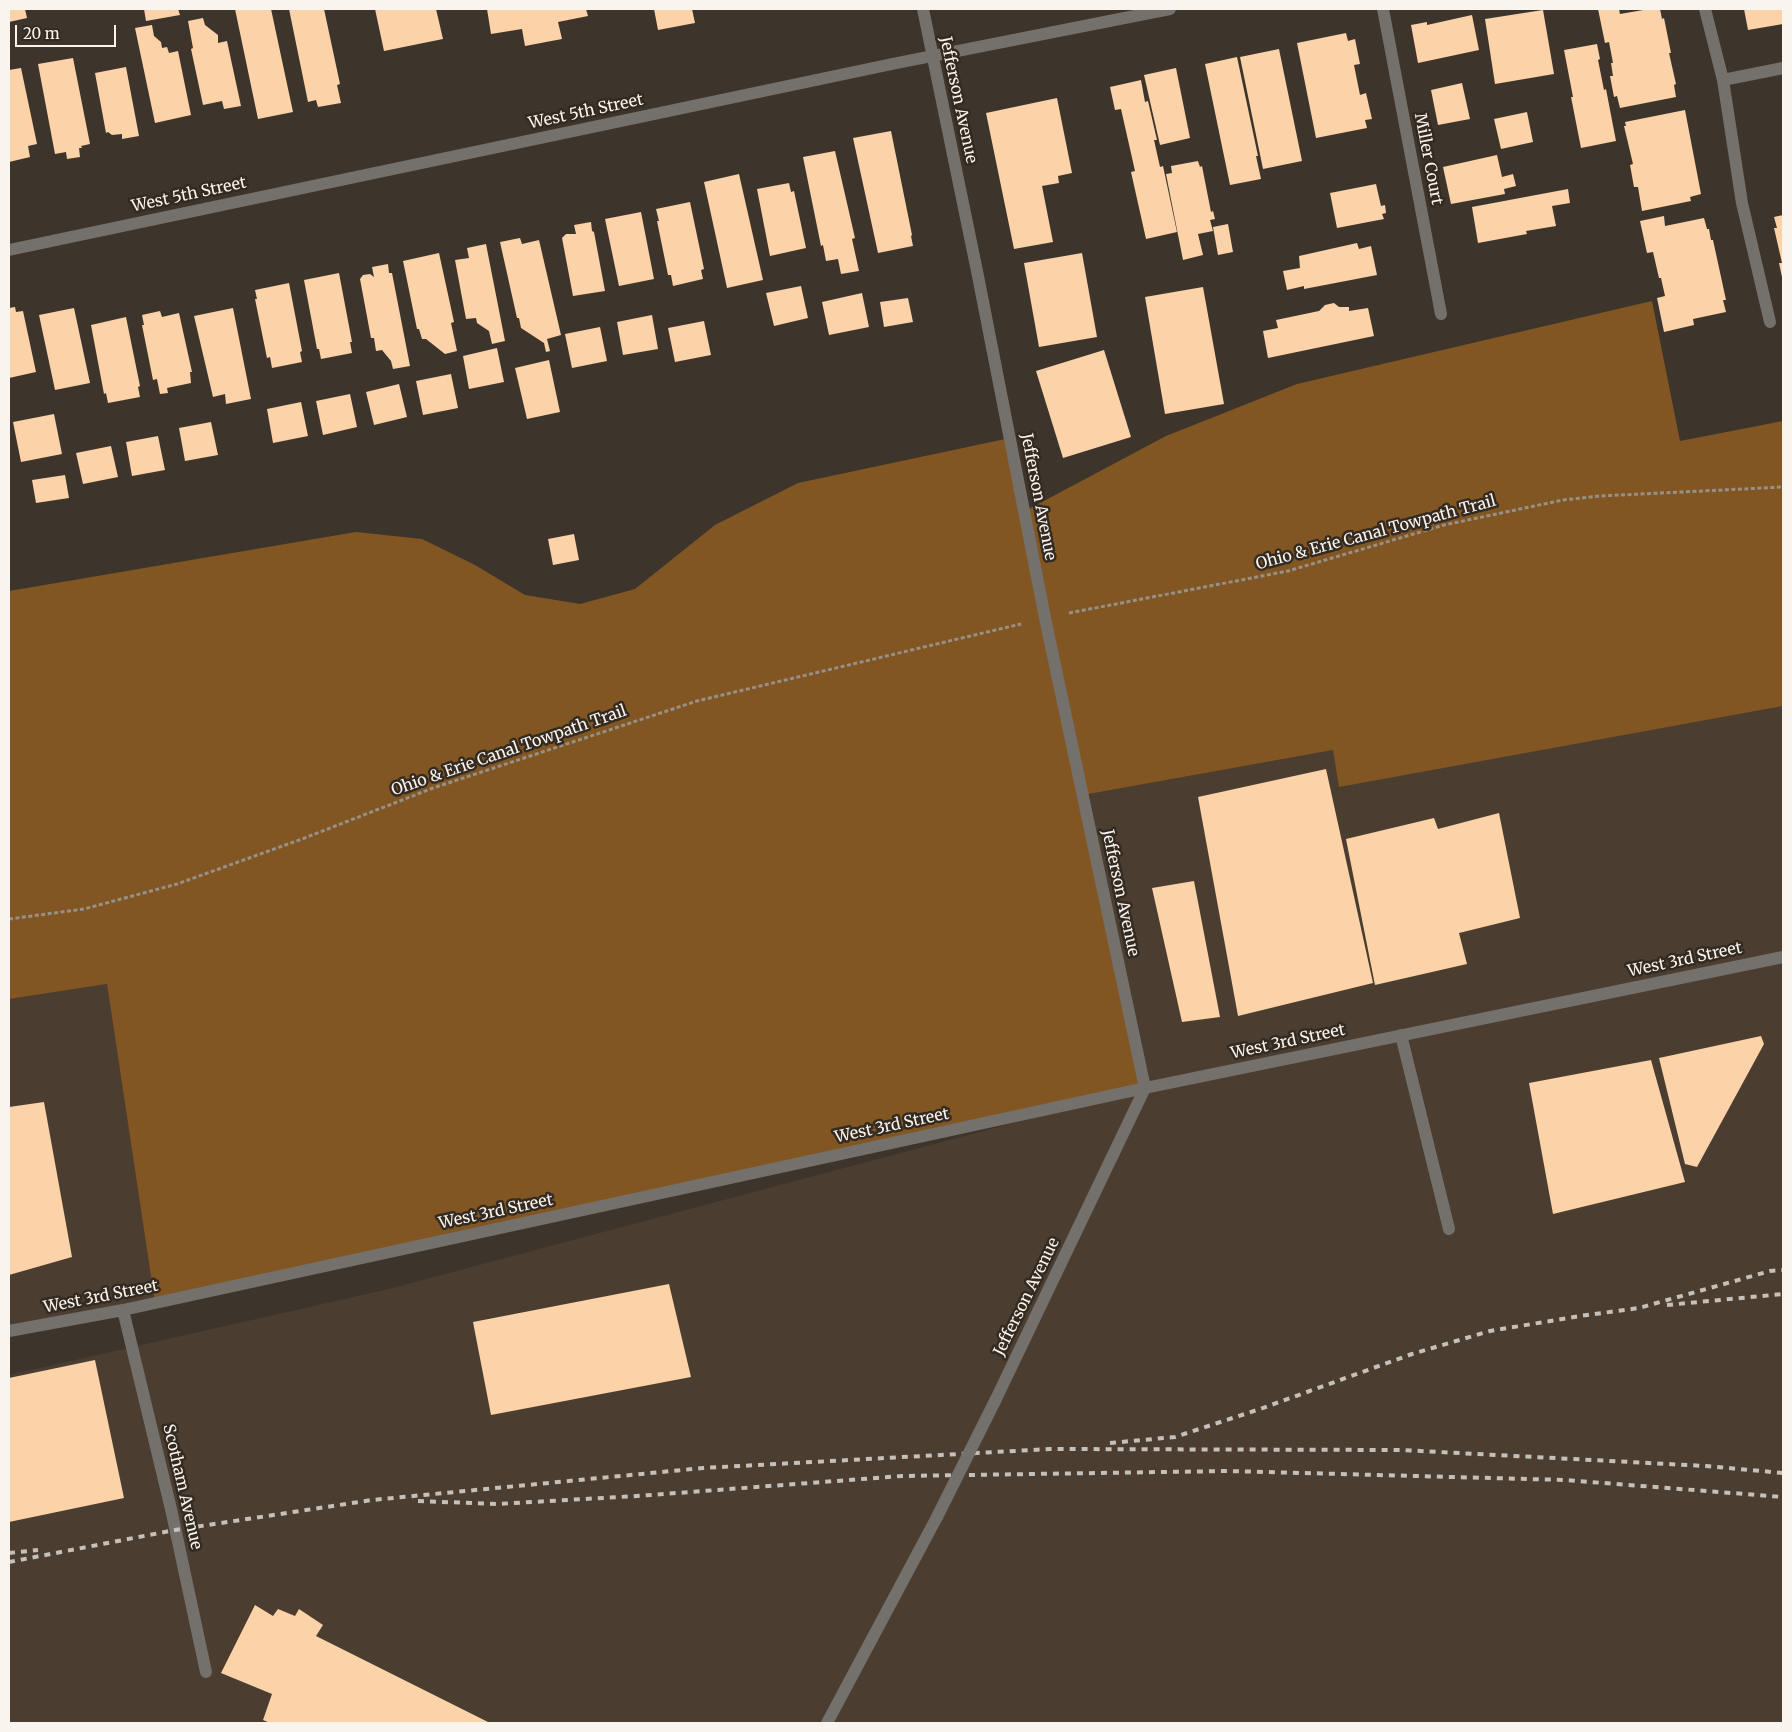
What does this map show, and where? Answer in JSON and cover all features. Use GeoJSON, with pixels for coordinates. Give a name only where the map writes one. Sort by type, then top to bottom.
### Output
{"type":"FeatureCollection","features":[{"type":"Feature","properties":{"kind":"street","name":"Jefferson Avenue"},"geometry":{"type":"LineString","coordinates":[[827,1723],[937,1516],[996,1399],[1145,1088],[1045,618],[923,9]]}},
{"type":"Feature","properties":{"kind":"street","name":"West 5th Street"},"geometry":{"type":"LineString","coordinates":[[9,250],[933,56],[1170,9]]}},
{"type":"Feature","properties":{"kind":"street","name":"Miller Court"},"geometry":{"type":"LineString","coordinates":[[1383,9],[1441,314]]}},
{"type":"Feature","properties":{"kind":"street"},"geometry":{"type":"LineString","coordinates":[[1705,9],[1723,80],[1742,203],[1770,322]]}},
{"type":"Feature","properties":{"kind":"street"},"geometry":{"type":"LineString","coordinates":[[1723,80],[1783,68]]}},
{"type":"Feature","properties":{"kind":"street","name":"West 3rd Street"},"geometry":{"type":"LineString","coordinates":[[9,1331],[123,1310],[1145,1088],[1783,957]]}},
{"type":"Feature","properties":{"kind":"street"},"geometry":{"type":"LineString","coordinates":[[1401,1035],[1449,1229]]}},
{"type":"Feature","properties":{"kind":"street","name":"Scotham Avenue"},"geometry":{"type":"LineString","coordinates":[[123,1310],[171,1509],[206,1672]]}},
{"type":"Feature","properties":{"kind":"path","name":"Ohio & Erie Canal Towpath Trail"},"geometry":{"type":"LineString","coordinates":[[1067,614],[1288,571],[1444,525],[1563,500],[1600,496],[1783,487]]}},
{"type":"Feature","properties":{"kind":"path","name":"Ohio & Erie Canal Towpath Trail"},"geometry":{"type":"LineString","coordinates":[[9,919],[84,909],[177,884],[302,840],[432,788],[697,701],[1023,623]]}},
{"type":"Feature","properties":{"kind":"shaded area"},"geometry":{"type":"Polygon","coordinates":[[[1652,301],[1680,441],[1783,421],[1783,706],[1339,787],[1333,750],[1083,795],[1145,1088],[155,1303],[107,984],[9,999],[9,591],[356,532],[422,539],[475,565],[525,595],[580,604],[635,589],[715,525],[798,483],[1010,438],[1025,511],[1166,436],[1297,384],[1652,301]]]}},
{"type":"Feature","properties":{"kind":"shaded area"},"geometry":{"type":"Polygon","coordinates":[[[1783,706],[1783,1723],[9,1723],[9,1375],[389,1289],[1145,1088],[1083,795],[1333,750],[1340,786],[1783,706]]]}},
{"type":"Feature","properties":{"kind":"shaded area"},"geometry":{"type":"Polygon","coordinates":[[[107,984],[155,1303],[9,1331],[9,999],[107,984]]]}},
{"type":"Feature","properties":{"kind":"building"},"geometry":{"type":"Polygon","coordinates":[[[9,9],[25,9],[27,18],[9,22],[9,9]]]}},
{"type":"Feature","properties":{"kind":"building"},"geometry":{"type":"Polygon","coordinates":[[[144,9],[178,9],[180,15],[146,21],[144,9]]]}},
{"type":"Feature","properties":{"kind":"building"},"geometry":{"type":"Polygon","coordinates":[[[235,9],[271,9],[293,112],[258,119],[235,9]]]}},
{"type":"Feature","properties":{"kind":"building"},"geometry":{"type":"Polygon","coordinates":[[[289,9],[324,9],[340,84],[337,85],[341,103],[318,107],[316,100],[308,102],[289,9]]]}},
{"type":"Feature","properties":{"kind":"building"},"geometry":{"type":"Polygon","coordinates":[[[375,9],[436,9],[443,39],[384,51],[375,9]]]}},
{"type":"Feature","properties":{"kind":"building"},"geometry":{"type":"Polygon","coordinates":[[[487,9],[586,9],[588,16],[558,22],[562,39],[525,46],[522,29],[491,34],[487,9]]]}},
{"type":"Feature","properties":{"kind":"building"},"geometry":{"type":"Polygon","coordinates":[[[654,9],[692,9],[695,23],[658,30],[654,9]]]}},
{"type":"Feature","properties":{"kind":"building"},"geometry":{"type":"Polygon","coordinates":[[[1598,9],[1619,9],[1620,14],[1660,9],[1662,19],[1664,18],[1671,53],[1669,53],[1676,84],[1674,85],[1676,97],[1620,108],[1617,96],[1614,97],[1610,76],[1613,76],[1611,63],[1613,63],[1609,42],[1605,43],[1598,9]]]}},
{"type":"Feature","properties":{"kind":"building"},"geometry":{"type":"Polygon","coordinates":[[[1744,9],[1783,9],[1783,24],[1748,30],[1744,9]]]}},
{"type":"Feature","properties":{"kind":"building"},"geometry":{"type":"Polygon","coordinates":[[[1543,10],[1554,74],[1495,84],[1485,19],[1543,10]]]}},
{"type":"Feature","properties":{"kind":"building"},"geometry":{"type":"Polygon","coordinates":[[[1472,15],[1479,50],[1418,63],[1411,25],[1427,22],[1427,25],[1472,15]]]}},
{"type":"Feature","properties":{"kind":"building"},"geometry":{"type":"Polygon","coordinates":[[[203,18],[205,25],[218,35],[218,43],[227,41],[241,106],[224,109],[222,101],[203,105],[191,49],[193,48],[188,21],[203,18]]]}},
{"type":"Feature","properties":{"kind":"building"},"geometry":{"type":"Polygon","coordinates":[[[152,25],[154,36],[161,42],[162,48],[167,47],[169,53],[178,51],[191,115],[155,123],[135,28],[152,25]]]}},
{"type":"Feature","properties":{"kind":"building"},"geometry":{"type":"Polygon","coordinates":[[[1346,33],[1348,41],[1355,39],[1360,64],[1354,65],[1360,95],[1366,93],[1372,119],[1365,120],[1367,128],[1316,138],[1297,43],[1346,33]]]}},
{"type":"Feature","properties":{"kind":"building"},"geometry":{"type":"Polygon","coordinates":[[[1597,44],[1600,59],[1598,60],[1604,90],[1606,89],[1616,141],[1581,148],[1564,50],[1597,44]]]}},
{"type":"Feature","properties":{"kind":"building"},"geometry":{"type":"Polygon","coordinates":[[[1279,49],[1302,161],[1263,169],[1240,57],[1279,49]]]}},
{"type":"Feature","properties":{"kind":"building"},"geometry":{"type":"Polygon","coordinates":[[[1237,57],[1261,179],[1230,185],[1205,64],[1237,57]]]}},
{"type":"Feature","properties":{"kind":"building"},"geometry":{"type":"Polygon","coordinates":[[[73,58],[90,144],[79,148],[80,157],[67,159],[66,152],[55,154],[38,64],[73,58]]]}},
{"type":"Feature","properties":{"kind":"building"},"geometry":{"type":"Polygon","coordinates":[[[126,67],[139,136],[122,139],[122,134],[112,135],[108,132],[106,133],[95,73],[126,67]]]}},
{"type":"Feature","properties":{"kind":"building"},"geometry":{"type":"Polygon","coordinates":[[[21,68],[37,144],[28,146],[30,157],[9,162],[9,70],[21,68]]]}},
{"type":"Feature","properties":{"kind":"building"},"geometry":{"type":"Polygon","coordinates":[[[1176,68],[1190,138],[1160,145],[1144,75],[1176,68]]]}},
{"type":"Feature","properties":{"kind":"building"},"geometry":{"type":"Polygon","coordinates":[[[1141,80],[1145,102],[1148,101],[1157,140],[1154,140],[1160,167],[1163,166],[1177,232],[1146,239],[1131,172],[1135,171],[1121,109],[1115,110],[1110,87],[1141,80]]]}},
{"type":"Feature","properties":{"kind":"building"},"geometry":{"type":"Polygon","coordinates":[[[1462,83],[1470,119],[1438,125],[1431,90],[1462,83]]]}},
{"type":"Feature","properties":{"kind":"building"},"geometry":{"type":"Polygon","coordinates":[[[1057,98],[1072,173],[1058,176],[1059,183],[1042,186],[1053,242],[1014,249],[986,113],[1057,98]]]}},
{"type":"Feature","properties":{"kind":"building"},"geometry":{"type":"Polygon","coordinates":[[[1685,110],[1701,194],[1690,197],[1691,201],[1642,211],[1638,187],[1634,187],[1630,165],[1633,164],[1624,126],[1626,126],[1625,122],[1685,110]]]}},
{"type":"Feature","properties":{"kind":"building"},"geometry":{"type":"Polygon","coordinates":[[[1527,112],[1533,142],[1501,149],[1494,119],[1527,112]]]}},
{"type":"Feature","properties":{"kind":"building"},"geometry":{"type":"Polygon","coordinates":[[[891,131],[913,246],[878,253],[853,138],[891,131]]]}},
{"type":"Feature","properties":{"kind":"building"},"geometry":{"type":"Polygon","coordinates":[[[835,151],[855,238],[852,239],[859,271],[841,274],[838,259],[826,261],[823,245],[821,246],[803,157],[835,151]]]}},
{"type":"Feature","properties":{"kind":"building"},"geometry":{"type":"Polygon","coordinates":[[[1497,155],[1502,177],[1513,174],[1516,186],[1504,189],[1505,194],[1451,204],[1443,167],[1497,155]]]}},
{"type":"Feature","properties":{"kind":"building"},"geometry":{"type":"Polygon","coordinates":[[[1198,161],[1200,167],[1202,166],[1211,212],[1213,211],[1215,219],[1210,220],[1213,231],[1198,234],[1203,255],[1183,260],[1166,174],[1172,173],[1171,166],[1198,161]]]}},
{"type":"Feature","properties":{"kind":"building"},"geometry":{"type":"Polygon","coordinates":[[[739,174],[763,280],[727,288],[704,182],[739,174]]]}},
{"type":"Feature","properties":{"kind":"building"},"geometry":{"type":"Polygon","coordinates":[[[789,183],[791,192],[794,191],[806,248],[770,256],[757,189],[789,183]]]}},
{"type":"Feature","properties":{"kind":"building"},"geometry":{"type":"Polygon","coordinates":[[[1376,184],[1381,206],[1385,205],[1386,213],[1382,214],[1384,219],[1337,228],[1330,193],[1376,184]]]}},
{"type":"Feature","properties":{"kind":"building"},"geometry":{"type":"Polygon","coordinates":[[[1568,189],[1570,203],[1552,206],[1556,226],[1526,231],[1527,234],[1478,243],[1472,207],[1568,189]]]}},
{"type":"Feature","properties":{"kind":"building"},"geometry":{"type":"Polygon","coordinates":[[[690,202],[704,269],[701,270],[703,279],[673,286],[671,275],[668,275],[656,209],[690,202]]]}},
{"type":"Feature","properties":{"kind":"building"},"geometry":{"type":"Polygon","coordinates":[[[641,212],[654,279],[619,286],[605,219],[641,212]]]}},
{"type":"Feature","properties":{"kind":"building"},"geometry":{"type":"Polygon","coordinates":[[[1783,215],[1782,277],[1779,263],[1782,263],[1774,228],[1777,228],[1774,217],[1783,215]]]}},
{"type":"Feature","properties":{"kind":"building"},"geometry":{"type":"Polygon","coordinates":[[[1664,216],[1665,226],[1704,218],[1711,240],[1713,240],[1726,300],[1723,300],[1726,312],[1693,319],[1694,325],[1664,332],[1657,298],[1665,296],[1653,252],[1647,253],[1640,221],[1664,216]]]}},
{"type":"Feature","properties":{"kind":"building"},"geometry":{"type":"Polygon","coordinates":[[[591,222],[605,291],[573,296],[562,238],[566,234],[576,234],[574,225],[591,222]]]}},
{"type":"Feature","properties":{"kind":"building"},"geometry":{"type":"Polygon","coordinates":[[[1228,224],[1233,252],[1218,255],[1213,227],[1228,224]]]}},
{"type":"Feature","properties":{"kind":"building"},"geometry":{"type":"Polygon","coordinates":[[[520,238],[522,244],[539,240],[561,335],[547,339],[550,351],[546,352],[544,343],[521,328],[519,318],[517,318],[500,242],[520,238]]]}},
{"type":"Feature","properties":{"kind":"building"},"geometry":{"type":"Polygon","coordinates":[[[1357,243],[1359,249],[1371,246],[1377,275],[1304,289],[1304,286],[1287,290],[1283,271],[1300,268],[1299,256],[1357,243]]]}},
{"type":"Feature","properties":{"kind":"building"},"geometry":{"type":"Polygon","coordinates":[[[486,244],[505,341],[492,344],[489,331],[477,323],[476,318],[466,319],[455,260],[469,258],[467,248],[486,244]]]}},
{"type":"Feature","properties":{"kind":"building"},"geometry":{"type":"Polygon","coordinates":[[[439,253],[454,322],[451,323],[457,351],[445,354],[426,339],[422,339],[419,329],[417,329],[403,261],[439,253]]]}},
{"type":"Feature","properties":{"kind":"building"},"geometry":{"type":"Polygon","coordinates":[[[1082,253],[1097,337],[1039,347],[1024,263],[1082,253]]]}},
{"type":"Feature","properties":{"kind":"building"},"geometry":{"type":"Polygon","coordinates":[[[388,264],[389,273],[392,273],[410,366],[393,369],[391,361],[382,350],[376,351],[374,338],[371,338],[360,279],[363,275],[370,274],[374,277],[372,267],[388,264]]]}},
{"type":"Feature","properties":{"kind":"building"},"geometry":{"type":"Polygon","coordinates":[[[339,273],[352,342],[350,342],[352,353],[321,359],[319,349],[317,349],[304,280],[339,273]]]}},
{"type":"Feature","properties":{"kind":"building"},"geometry":{"type":"Polygon","coordinates":[[[289,283],[302,351],[300,352],[302,362],[272,368],[270,357],[267,358],[255,299],[257,299],[255,290],[289,283]]]}},
{"type":"Feature","properties":{"kind":"building"},"geometry":{"type":"Polygon","coordinates":[[[801,286],[808,318],[774,326],[766,293],[801,286]]]}},
{"type":"Feature","properties":{"kind":"building"},"geometry":{"type":"Polygon","coordinates":[[[1203,287],[1224,404],[1165,414],[1145,297],[1203,287]]]}},
{"type":"Feature","properties":{"kind":"building"},"geometry":{"type":"Polygon","coordinates":[[[862,293],[869,327],[829,335],[822,302],[862,293]]]}},
{"type":"Feature","properties":{"kind":"building"},"geometry":{"type":"Polygon","coordinates":[[[908,298],[913,322],[884,327],[880,302],[908,298]]]}},
{"type":"Feature","properties":{"kind":"building"},"geometry":{"type":"Polygon","coordinates":[[[1334,303],[1339,307],[1349,307],[1349,311],[1368,308],[1374,336],[1268,358],[1263,331],[1278,328],[1276,320],[1319,311],[1325,305],[1334,303]]]}},
{"type":"Feature","properties":{"kind":"building"},"geometry":{"type":"Polygon","coordinates":[[[15,307],[16,312],[23,311],[36,372],[9,378],[9,308],[15,307]]]}},
{"type":"Feature","properties":{"kind":"building"},"geometry":{"type":"Polygon","coordinates":[[[74,308],[90,383],[55,390],[39,315],[74,308]]]}},
{"type":"Feature","properties":{"kind":"building"},"geometry":{"type":"Polygon","coordinates":[[[233,308],[251,399],[226,404],[225,394],[213,397],[194,316],[233,308]]]}},
{"type":"Feature","properties":{"kind":"building"},"geometry":{"type":"Polygon","coordinates":[[[160,311],[162,317],[179,313],[192,372],[190,372],[191,383],[167,388],[168,393],[160,394],[157,379],[153,380],[142,325],[144,325],[142,315],[160,311]]]}},
{"type":"Feature","properties":{"kind":"building"},"geometry":{"type":"Polygon","coordinates":[[[652,315],[658,349],[623,355],[617,322],[652,315]]]}},
{"type":"Feature","properties":{"kind":"building"},"geometry":{"type":"Polygon","coordinates":[[[126,317],[140,386],[138,387],[140,397],[108,403],[106,393],[104,394],[91,325],[126,317]]]}},
{"type":"Feature","properties":{"kind":"building"},"geometry":{"type":"Polygon","coordinates":[[[704,321],[711,355],[675,362],[668,328],[704,321]]]}},
{"type":"Feature","properties":{"kind":"building"},"geometry":{"type":"Polygon","coordinates":[[[600,327],[607,361],[572,368],[565,334],[600,327]]]}},
{"type":"Feature","properties":{"kind":"building"},"geometry":{"type":"Polygon","coordinates":[[[497,348],[504,382],[469,389],[463,356],[497,348]]]}},
{"type":"Feature","properties":{"kind":"building"},"geometry":{"type":"Polygon","coordinates":[[[1104,350],[1131,437],[1063,458],[1036,371],[1104,350]]]}},
{"type":"Feature","properties":{"kind":"building"},"geometry":{"type":"Polygon","coordinates":[[[549,360],[560,412],[527,419],[515,368],[549,360]]]}},
{"type":"Feature","properties":{"kind":"building"},"geometry":{"type":"Polygon","coordinates":[[[451,374],[458,408],[423,415],[416,381],[451,374]]]}},
{"type":"Feature","properties":{"kind":"building"},"geometry":{"type":"Polygon","coordinates":[[[399,384],[407,417],[374,425],[366,392],[399,384]]]}},
{"type":"Feature","properties":{"kind":"building"},"geometry":{"type":"Polygon","coordinates":[[[350,394],[357,427],[323,435],[316,401],[350,394]]]}},
{"type":"Feature","properties":{"kind":"building"},"geometry":{"type":"Polygon","coordinates":[[[301,402],[308,436],[273,443],[267,409],[301,402]]]}},
{"type":"Feature","properties":{"kind":"building"},"geometry":{"type":"Polygon","coordinates":[[[54,414],[62,454],[21,462],[13,422],[54,414]]]}},
{"type":"Feature","properties":{"kind":"building"},"geometry":{"type":"Polygon","coordinates":[[[211,422],[218,455],[185,461],[179,428],[211,422]]]}},
{"type":"Feature","properties":{"kind":"building"},"geometry":{"type":"Polygon","coordinates":[[[158,436],[165,470],[132,476],[126,442],[158,436]]]}},
{"type":"Feature","properties":{"kind":"building"},"geometry":{"type":"Polygon","coordinates":[[[111,446],[118,477],[83,484],[76,453],[111,446]]]}},
{"type":"Feature","properties":{"kind":"building"},"geometry":{"type":"Polygon","coordinates":[[[65,475],[69,498],[36,503],[32,480],[65,475]]]}},
{"type":"Feature","properties":{"kind":"building"},"geometry":{"type":"Polygon","coordinates":[[[574,534],[579,560],[553,565],[548,539],[574,534]]]}},
{"type":"Feature","properties":{"kind":"building"},"geometry":{"type":"Polygon","coordinates":[[[1326,769],[1373,983],[1238,1016],[1198,797],[1326,769]]]}},
{"type":"Feature","properties":{"kind":"building"},"geometry":{"type":"Polygon","coordinates":[[[1499,813],[1520,918],[1459,933],[1467,964],[1375,985],[1346,839],[1434,818],[1438,829],[1499,813]]]}},
{"type":"Feature","properties":{"kind":"building"},"geometry":{"type":"Polygon","coordinates":[[[1194,881],[1220,1017],[1182,1022],[1152,888],[1194,881]]]}},
{"type":"Feature","properties":{"kind":"building"},"geometry":{"type":"Polygon","coordinates":[[[1761,1036],[1764,1044],[1697,1167],[1685,1164],[1659,1058],[1761,1036]]]}},
{"type":"Feature","properties":{"kind":"building"},"geometry":{"type":"Polygon","coordinates":[[[1651,1060],[1685,1182],[1553,1214],[1529,1083],[1651,1060]]]}},
{"type":"Feature","properties":{"kind":"building"},"geometry":{"type":"Polygon","coordinates":[[[44,1102],[72,1257],[9,1275],[9,1107],[44,1102]]]}},
{"type":"Feature","properties":{"kind":"building"},"geometry":{"type":"Polygon","coordinates":[[[669,1284],[691,1377],[491,1415],[473,1322],[669,1284]]]}},
{"type":"Feature","properties":{"kind":"building"},"geometry":{"type":"Polygon","coordinates":[[[95,1360],[124,1498],[9,1522],[9,1378],[95,1360]]]}},
{"type":"Feature","properties":{"kind":"building"},"geometry":{"type":"Polygon","coordinates":[[[255,1605],[273,1616],[278,1609],[295,1616],[299,1609],[323,1625],[316,1636],[490,1723],[270,1723],[263,1720],[272,1694],[221,1673],[255,1605]]]}},
{"type":"Feature","properties":{"kind":"railway"},"geometry":{"type":"LineString","coordinates":[[1110,1443],[1175,1437],[1260,1409],[1412,1354],[1490,1331],[1639,1308],[1770,1271],[1783,1270]]}},
{"type":"Feature","properties":{"kind":"railway"},"geometry":{"type":"LineString","coordinates":[[1667,1305],[1783,1294]]}},
{"type":"Feature","properties":{"kind":"railway"},"geometry":{"type":"LineString","coordinates":[[9,1562],[175,1530],[372,1500],[703,1468],[1050,1449],[1401,1450],[1706,1466],[1783,1473]]}},
{"type":"Feature","properties":{"kind":"railway"},"geometry":{"type":"LineString","coordinates":[[418,1501],[497,1504],[637,1496],[902,1476],[1228,1471],[1565,1480],[1783,1497]]}},
{"type":"Feature","properties":{"kind":"railway"},"geometry":{"type":"LineString","coordinates":[[9,1553],[38,1550]]}}]}
